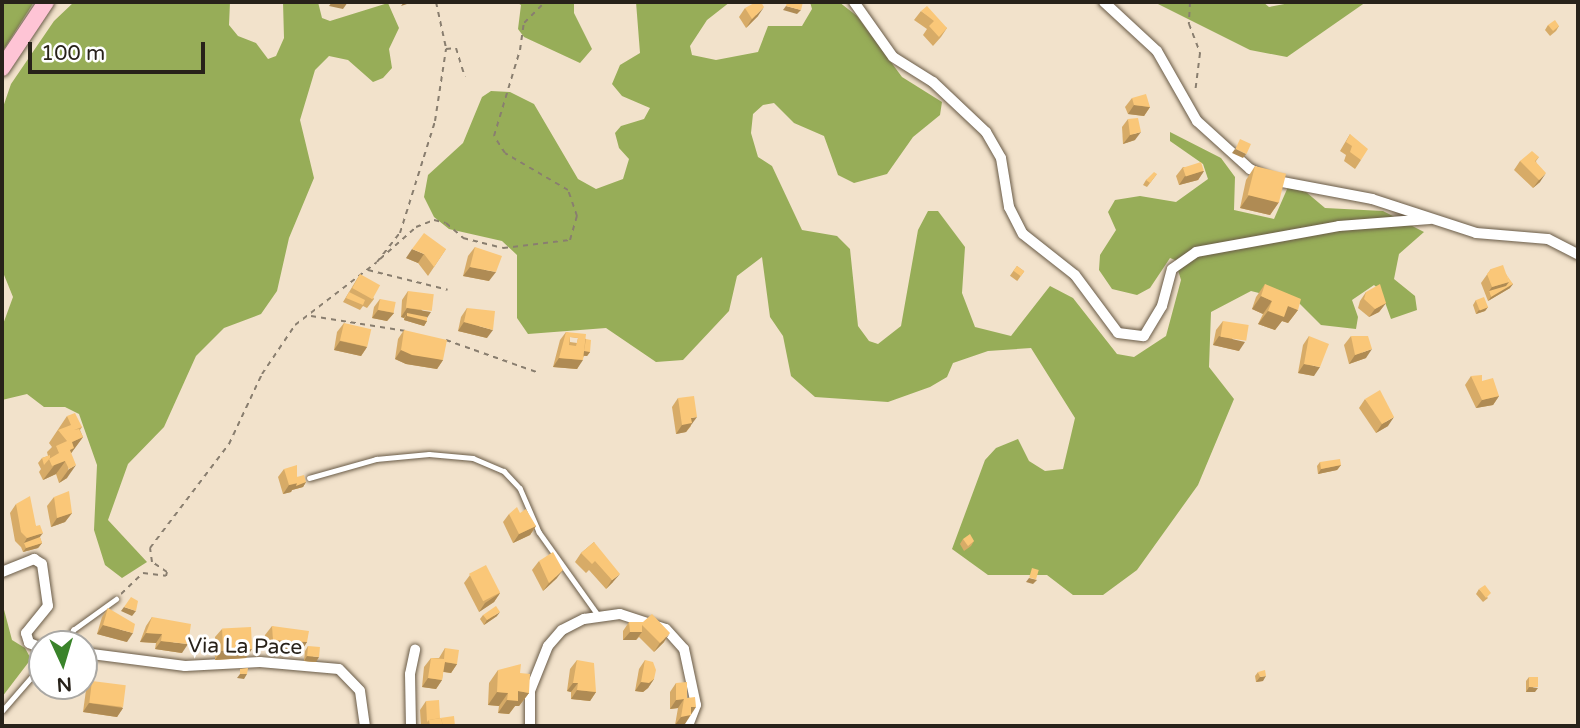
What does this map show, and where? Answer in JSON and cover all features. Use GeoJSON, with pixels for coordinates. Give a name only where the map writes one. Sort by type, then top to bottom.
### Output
{"type":"FeatureCollection","features":[{"type":"Feature","properties":{"kind":"main road"},"geometry":{"type":"LineString","coordinates":[[2,68],[46,2]]}},
{"type":"Feature","properties":{"kind":"street"},"geometry":{"type":"LineString","coordinates":[[854,2],[893,57],[933,82],[986,132],[1001,158],[1009,207],[1023,234],[1075,275],[1118,333],[1144,336],[1162,306],[1172,269],[1196,253],[1339,226],[1430,219]]}},
{"type":"Feature","properties":{"kind":"street"},"geometry":{"type":"LineString","coordinates":[[1104,2],[1157,51],[1192,111],[1217,143],[1250,169],[1277,181],[1372,199],[1476,233],[1548,239],[1578,254]]}},
{"type":"Feature","properties":{"kind":"street"},"geometry":{"type":"LineString","coordinates":[[2,572],[34,559],[45,570],[48,606],[28,630]]}},
{"type":"Feature","properties":{"kind":"street"},"geometry":{"type":"LineString","coordinates":[[530,726],[530,691],[548,646],[562,630],[600,616],[620,614],[646,618],[666,629],[684,649],[696,705],[688,726]]}},
{"type":"Feature","properties":{"kind":"street"},"geometry":{"type":"LineString","coordinates":[[411,726],[410,674],[415,650]]}},
{"type":"Feature","properties":{"kind":"street","name":"Via La Pace"},"geometry":{"type":"LineString","coordinates":[[98,655],[185,666],[260,662],[340,669],[360,691],[365,726]]}},
{"type":"Feature","properties":{"kind":"lane"},"geometry":{"type":"LineString","coordinates":[[309,478],[376,459],[429,454],[473,458],[504,471],[520,488],[539,532],[600,616]]}},
{"type":"Feature","properties":{"kind":"lane"},"geometry":{"type":"LineString","coordinates":[[74,630],[116,599]]}},
{"type":"Feature","properties":{"kind":"lane"},"geometry":{"type":"LineString","coordinates":[[2,711],[28,681]]}},
{"type":"Feature","properties":{"kind":"path"},"geometry":{"type":"LineString","coordinates":[[377,262],[400,233],[413,199],[435,121],[446,49],[436,2]]}},
{"type":"Feature","properties":{"kind":"path"},"geometry":{"type":"LineString","coordinates":[[116,599],[144,573],[166,576],[167,572],[152,562],[150,548],[229,444],[262,374],[295,325],[377,262],[416,227],[434,220],[446,223],[463,238],[503,248],[570,240],[577,216],[568,190],[505,153],[494,136],[520,50],[524,23],[545,2]]}},
{"type":"Feature","properties":{"kind":"path"},"geometry":{"type":"LineString","coordinates":[[1191,2],[1189,24],[1200,53],[1192,111]]}},
{"type":"Feature","properties":{"kind":"path"},"geometry":{"type":"LineString","coordinates":[[446,49],[456,48],[465,77]]}},
{"type":"Feature","properties":{"kind":"path"},"geometry":{"type":"LineString","coordinates":[[367,270],[449,290]]}},
{"type":"Feature","properties":{"kind":"path"},"geometry":{"type":"LineString","coordinates":[[310,315],[409,332]]}},
{"type":"Feature","properties":{"kind":"path"},"geometry":{"type":"LineString","coordinates":[[436,338],[477,348],[539,373]]}},
{"type":"Feature","properties":{"kind":"green space"},"geometry":{"type":"Polygon","coordinates":[[[2,2],[34,2],[2,52],[2,2]]]}},
{"type":"Feature","properties":{"kind":"green space"},"geometry":{"type":"Polygon","coordinates":[[[74,2],[230,2],[229,25],[238,36],[256,43],[268,59],[276,56],[284,38],[283,2],[318,2],[322,18],[330,21],[388,3],[399,28],[389,49],[392,68],[383,78],[373,82],[348,60],[329,56],[315,70],[300,120],[314,178],[289,238],[277,291],[261,314],[224,328],[196,356],[164,427],[128,464],[108,520],[147,562],[122,578],[105,565],[94,530],[97,465],[79,414],[65,407],[44,407],[27,394],[2,400],[2,327],[13,297],[2,270],[2,110],[11,84],[54,21],[74,2]]]}},
{"type":"Feature","properties":{"kind":"green space"},"geometry":{"type":"Polygon","coordinates":[[[516,2],[574,2],[574,13],[592,49],[580,63],[524,37],[518,29],[521,5],[516,2]]]}},
{"type":"Feature","properties":{"kind":"green space"},"geometry":{"type":"Polygon","coordinates":[[[636,2],[730,2],[707,20],[690,46],[692,55],[716,60],[758,52],[768,26],[802,26],[812,9],[810,2],[839,2],[857,16],[902,77],[942,102],[940,115],[913,137],[887,174],[854,183],[838,175],[824,136],[794,123],[774,103],[763,105],[753,114],[751,133],[758,157],[772,166],[802,230],[837,236],[850,249],[858,326],[869,341],[878,344],[901,326],[918,230],[928,211],[938,211],[965,247],[962,293],[975,327],[1011,336],[1050,286],[1073,298],[1117,354],[1134,357],[1166,336],[1181,280],[1175,260],[1170,258],[1150,288],[1137,295],[1112,289],[1099,270],[1100,255],[1116,230],[1108,212],[1115,200],[1140,196],[1176,202],[1208,179],[1203,164],[1170,141],[1170,132],[1221,158],[1235,177],[1234,210],[1274,219],[1288,187],[1306,192],[1325,208],[1383,211],[1424,232],[1399,254],[1394,279],[1415,296],[1417,310],[1391,319],[1381,291],[1374,285],[1352,300],[1358,317],[1356,329],[1321,325],[1299,303],[1251,291],[1211,312],[1209,367],[1234,399],[1198,485],[1137,570],[1103,595],[1073,595],[1047,575],[988,575],[952,549],[985,460],[996,448],[1018,439],[1029,461],[1045,471],[1063,469],[1075,418],[1031,348],[988,351],[953,363],[947,377],[930,387],[888,402],[815,397],[791,376],[783,336],[770,317],[762,257],[737,276],[729,311],[683,360],[656,362],[606,328],[528,334],[517,318],[517,255],[502,241],[449,229],[434,217],[424,197],[428,175],[463,143],[482,97],[491,91],[510,92],[534,104],[578,179],[596,189],[623,179],[629,159],[619,148],[615,133],[621,126],[644,119],[650,108],[622,96],[612,84],[620,65],[640,53],[636,2]]]}},
{"type":"Feature","properties":{"kind":"green space"},"geometry":{"type":"Polygon","coordinates":[[[1154,2],[1263,2],[1269,7],[1295,2],[1366,2],[1287,57],[1250,50],[1154,2]]]}},
{"type":"Feature","properties":{"kind":"green space"},"geometry":{"type":"Polygon","coordinates":[[[2,602],[12,640],[25,648],[28,663],[2,697],[2,602]]]}},
{"type":"Feature","properties":{"kind":"building"},"geometry":{"type":"Polygon","coordinates":[[[761,2],[764,7],[752,19],[745,8],[761,2]]]}},
{"type":"Feature","properties":{"kind":"building"},"geometry":{"type":"Polygon","coordinates":[[[787,2],[803,2],[801,10],[786,6],[787,2]]]}},
{"type":"Feature","properties":{"kind":"building"},"geometry":{"type":"Polygon","coordinates":[[[927,6],[947,28],[939,37],[929,26],[934,21],[921,11],[927,6]]]}},
{"type":"Feature","properties":{"kind":"building"},"geometry":{"type":"Polygon","coordinates":[[[1555,20],[1559,26],[1553,31],[1548,25],[1555,20]]]}},
{"type":"Feature","properties":{"kind":"building"},"geometry":{"type":"Polygon","coordinates":[[[1146,94],[1150,107],[1134,105],[1132,98],[1146,94]]]}},
{"type":"Feature","properties":{"kind":"building"},"geometry":{"type":"Polygon","coordinates":[[[1138,118],[1141,132],[1130,135],[1128,119],[1138,118]]]}},
{"type":"Feature","properties":{"kind":"building"},"geometry":{"type":"Polygon","coordinates":[[[1350,134],[1368,149],[1361,160],[1350,152],[1352,146],[1346,142],[1350,134]]]}},
{"type":"Feature","properties":{"kind":"building"},"geometry":{"type":"Polygon","coordinates":[[[1240,139],[1251,144],[1246,154],[1236,149],[1240,139]]]}},
{"type":"Feature","properties":{"kind":"building"},"geometry":{"type":"Polygon","coordinates":[[[1532,151],[1539,157],[1535,161],[1546,173],[1539,180],[1520,161],[1532,151]]]}},
{"type":"Feature","properties":{"kind":"building"},"geometry":{"type":"Polygon","coordinates":[[[1201,162],[1204,171],[1186,176],[1183,168],[1201,162]]]}},
{"type":"Feature","properties":{"kind":"building"},"geometry":{"type":"Polygon","coordinates":[[[1255,166],[1286,174],[1279,203],[1248,195],[1255,166]]]}},
{"type":"Feature","properties":{"kind":"building"},"geometry":{"type":"Polygon","coordinates":[[[1154,172],[1157,174],[1150,183],[1146,180],[1154,172]]]}},
{"type":"Feature","properties":{"kind":"building"},"geometry":{"type":"Polygon","coordinates":[[[424,233],[446,249],[434,267],[424,254],[412,249],[424,233]]]}},
{"type":"Feature","properties":{"kind":"building"},"geometry":{"type":"Polygon","coordinates":[[[475,247],[502,256],[496,272],[470,267],[475,247]]]}},
{"type":"Feature","properties":{"kind":"building"},"geometry":{"type":"Polygon","coordinates":[[[1503,265],[1509,282],[1492,287],[1487,274],[1491,269],[1503,265]]]}},
{"type":"Feature","properties":{"kind":"building"},"geometry":{"type":"Polygon","coordinates":[[[1017,266],[1024,271],[1021,276],[1013,271],[1017,266]]]}},
{"type":"Feature","properties":{"kind":"building"},"geometry":{"type":"Polygon","coordinates":[[[360,274],[380,285],[372,299],[352,288],[360,274]]]}},
{"type":"Feature","properties":{"kind":"building"},"geometry":{"type":"Polygon","coordinates":[[[1506,274],[1513,284],[1491,297],[1489,291],[1506,286],[1509,282],[1506,274]]]}},
{"type":"Feature","properties":{"kind":"building"},"geometry":{"type":"Polygon","coordinates":[[[1265,284],[1301,299],[1298,310],[1288,306],[1284,317],[1268,311],[1272,301],[1261,296],[1265,284]]]}},
{"type":"Feature","properties":{"kind":"building"},"geometry":{"type":"Polygon","coordinates":[[[1380,284],[1386,303],[1375,309],[1364,299],[1366,292],[1380,284]]]}},
{"type":"Feature","properties":{"kind":"building"},"geometry":{"type":"Polygon","coordinates":[[[408,291],[434,294],[432,311],[406,308],[408,291]]]}},
{"type":"Feature","properties":{"kind":"building"},"geometry":{"type":"Polygon","coordinates":[[[349,292],[365,300],[363,305],[346,298],[349,292]]]}},
{"type":"Feature","properties":{"kind":"building"},"geometry":{"type":"Polygon","coordinates":[[[1484,297],[1488,307],[1480,311],[1476,300],[1484,297]]]}},
{"type":"Feature","properties":{"kind":"building"},"geometry":{"type":"Polygon","coordinates":[[[380,299],[396,302],[394,313],[378,310],[380,299]]]}},
{"type":"Feature","properties":{"kind":"building"},"geometry":{"type":"Polygon","coordinates":[[[467,308],[495,311],[493,330],[464,322],[467,308]]]}},
{"type":"Feature","properties":{"kind":"building"},"geometry":{"type":"Polygon","coordinates":[[[407,313],[427,317],[427,321],[407,316],[407,313]]]}},
{"type":"Feature","properties":{"kind":"building"},"geometry":{"type":"Polygon","coordinates":[[[1223,321],[1249,325],[1246,341],[1220,337],[1223,321]]]}},
{"type":"Feature","properties":{"kind":"building"},"geometry":{"type":"Polygon","coordinates":[[[344,323],[371,329],[367,347],[340,341],[344,323]]]}},
{"type":"Feature","properties":{"kind":"building"},"geometry":{"type":"Polygon","coordinates":[[[404,330],[447,340],[443,360],[412,355],[401,350],[404,330]]]}},
{"type":"Feature","properties":{"kind":"building"},"geometry":{"type":"Polygon","coordinates":[[[566,332],[586,334],[583,360],[559,358],[566,332]],[[570,337],[569,345],[576,346],[578,338],[570,337]]]}},
{"type":"Feature","properties":{"kind":"building"},"geometry":{"type":"Polygon","coordinates":[[[1309,336],[1329,344],[1320,367],[1304,364],[1309,336]]]}},
{"type":"Feature","properties":{"kind":"building"},"geometry":{"type":"Polygon","coordinates":[[[1351,336],[1368,336],[1372,349],[1355,355],[1351,336]]]}},
{"type":"Feature","properties":{"kind":"building"},"geometry":{"type":"Polygon","coordinates":[[[586,339],[591,340],[590,352],[584,351],[586,339]]]}},
{"type":"Feature","properties":{"kind":"building"},"geometry":{"type":"Polygon","coordinates":[[[1482,375],[1482,381],[1493,378],[1499,396],[1482,400],[1471,376],[1482,375]]]}},
{"type":"Feature","properties":{"kind":"building"},"geometry":{"type":"Polygon","coordinates":[[[1380,390],[1394,417],[1382,424],[1365,399],[1380,390]]]}},
{"type":"Feature","properties":{"kind":"building"},"geometry":{"type":"Polygon","coordinates":[[[694,396],[697,417],[691,418],[692,423],[682,425],[678,398],[694,396]]]}},
{"type":"Feature","properties":{"kind":"building"},"geometry":{"type":"Polygon","coordinates":[[[75,413],[82,427],[74,430],[79,429],[83,437],[72,442],[74,448],[70,450],[76,465],[69,469],[65,461],[52,466],[49,459],[59,453],[56,446],[67,441],[58,430],[71,425],[67,416],[75,413]]]}},
{"type":"Feature","properties":{"kind":"building"},"geometry":{"type":"Polygon","coordinates":[[[50,455],[50,458],[44,465],[42,458],[50,455]]]}},
{"type":"Feature","properties":{"kind":"building"},"geometry":{"type":"Polygon","coordinates":[[[1340,459],[1341,465],[1321,469],[1320,462],[1340,459]]]}},
{"type":"Feature","properties":{"kind":"building"},"geometry":{"type":"Polygon","coordinates":[[[297,465],[297,483],[289,485],[284,469],[297,465]]]}},
{"type":"Feature","properties":{"kind":"building"},"geometry":{"type":"Polygon","coordinates":[[[304,475],[306,482],[296,486],[297,477],[304,475]]]}},
{"type":"Feature","properties":{"kind":"building"},"geometry":{"type":"Polygon","coordinates":[[[69,491],[72,513],[57,518],[54,497],[69,491]]]}},
{"type":"Feature","properties":{"kind":"building"},"geometry":{"type":"Polygon","coordinates":[[[30,496],[36,526],[40,525],[43,533],[27,538],[21,532],[16,504],[30,496]]]}},
{"type":"Feature","properties":{"kind":"building"},"geometry":{"type":"Polygon","coordinates":[[[517,507],[520,513],[526,509],[536,526],[519,534],[509,514],[517,507]]]}},
{"type":"Feature","properties":{"kind":"building"},"geometry":{"type":"Polygon","coordinates":[[[970,534],[974,541],[968,546],[963,539],[970,534]]]}},
{"type":"Feature","properties":{"kind":"building"},"geometry":{"type":"Polygon","coordinates":[[[40,537],[42,543],[26,548],[24,543],[40,537]]]}},
{"type":"Feature","properties":{"kind":"building"},"geometry":{"type":"Polygon","coordinates":[[[594,542],[620,574],[612,580],[595,561],[592,564],[581,553],[594,542]]]}},
{"type":"Feature","properties":{"kind":"building"},"geometry":{"type":"Polygon","coordinates":[[[553,552],[563,570],[549,583],[539,561],[553,552]]]}},
{"type":"Feature","properties":{"kind":"building"},"geometry":{"type":"Polygon","coordinates":[[[486,565],[500,593],[483,601],[469,574],[486,565]]]}},
{"type":"Feature","properties":{"kind":"building"},"geometry":{"type":"Polygon","coordinates":[[[1032,568],[1039,570],[1036,580],[1029,578],[1032,568]]]}},
{"type":"Feature","properties":{"kind":"building"},"geometry":{"type":"Polygon","coordinates":[[[1485,585],[1491,593],[1486,598],[1479,589],[1485,585]]]}},
{"type":"Feature","properties":{"kind":"building"},"geometry":{"type":"Polygon","coordinates":[[[131,597],[138,601],[136,611],[124,607],[131,597]]]}},
{"type":"Feature","properties":{"kind":"building"},"geometry":{"type":"Polygon","coordinates":[[[496,606],[500,612],[487,620],[483,615],[496,606]]]}},
{"type":"Feature","properties":{"kind":"building"},"geometry":{"type":"Polygon","coordinates":[[[108,608],[135,624],[133,633],[103,625],[108,608]]]}},
{"type":"Feature","properties":{"kind":"building"},"geometry":{"type":"Polygon","coordinates":[[[652,614],[670,633],[660,643],[642,625],[642,632],[630,632],[629,622],[643,622],[652,614]]]}},
{"type":"Feature","properties":{"kind":"building"},"geometry":{"type":"Polygon","coordinates":[[[152,617],[191,624],[188,644],[161,641],[162,634],[146,633],[152,617]]]}},
{"type":"Feature","properties":{"kind":"building"},"geometry":{"type":"Polygon","coordinates":[[[272,626],[309,631],[307,642],[273,640],[272,626]]]}},
{"type":"Feature","properties":{"kind":"building"},"geometry":{"type":"Polygon","coordinates":[[[251,627],[252,649],[223,650],[222,629],[251,627]]]}},
{"type":"Feature","properties":{"kind":"building"},"geometry":{"type":"Polygon","coordinates":[[[308,646],[320,647],[319,657],[307,656],[308,646]]]}},
{"type":"Feature","properties":{"kind":"building"},"geometry":{"type":"Polygon","coordinates":[[[445,648],[459,650],[457,664],[445,662],[442,680],[428,678],[431,658],[444,659],[445,648]]]}},
{"type":"Feature","properties":{"kind":"building"},"geometry":{"type":"Polygon","coordinates":[[[577,660],[594,663],[596,692],[577,690],[578,683],[573,683],[577,660]]]}},
{"type":"Feature","properties":{"kind":"building"},"geometry":{"type":"Polygon","coordinates":[[[645,660],[653,662],[656,670],[654,679],[649,683],[641,682],[645,660]]]}},
{"type":"Feature","properties":{"kind":"building"},"geometry":{"type":"Polygon","coordinates":[[[521,664],[520,673],[530,674],[529,693],[518,691],[518,701],[507,700],[508,693],[497,692],[498,670],[521,664]]]}},
{"type":"Feature","properties":{"kind":"building"},"geometry":{"type":"Polygon","coordinates":[[[248,668],[247,674],[240,674],[240,669],[248,668]]]}},
{"type":"Feature","properties":{"kind":"building"},"geometry":{"type":"Polygon","coordinates":[[[1265,670],[1266,676],[1260,677],[1258,672],[1265,670]]]}},
{"type":"Feature","properties":{"kind":"building"},"geometry":{"type":"Polygon","coordinates":[[[1529,677],[1538,677],[1538,687],[1529,687],[1529,677]]]}},
{"type":"Feature","properties":{"kind":"building"},"geometry":{"type":"Polygon","coordinates":[[[98,682],[126,685],[123,707],[89,703],[90,700],[98,700],[98,682]]]}},
{"type":"Feature","properties":{"kind":"building"},"geometry":{"type":"Polygon","coordinates":[[[687,682],[687,698],[695,697],[696,707],[691,707],[691,715],[681,717],[684,699],[676,700],[676,683],[687,682]]]}},
{"type":"Feature","properties":{"kind":"building"},"geometry":{"type":"Polygon","coordinates":[[[439,700],[440,718],[454,716],[455,726],[443,726],[441,718],[427,722],[426,701],[439,700]]]}},
{"type":"Feature","properties":{"kind":"building"},"geometry":{"type":"Polygon","coordinates":[[[441,718],[443,726],[430,726],[429,720],[441,718]]]}}]}
